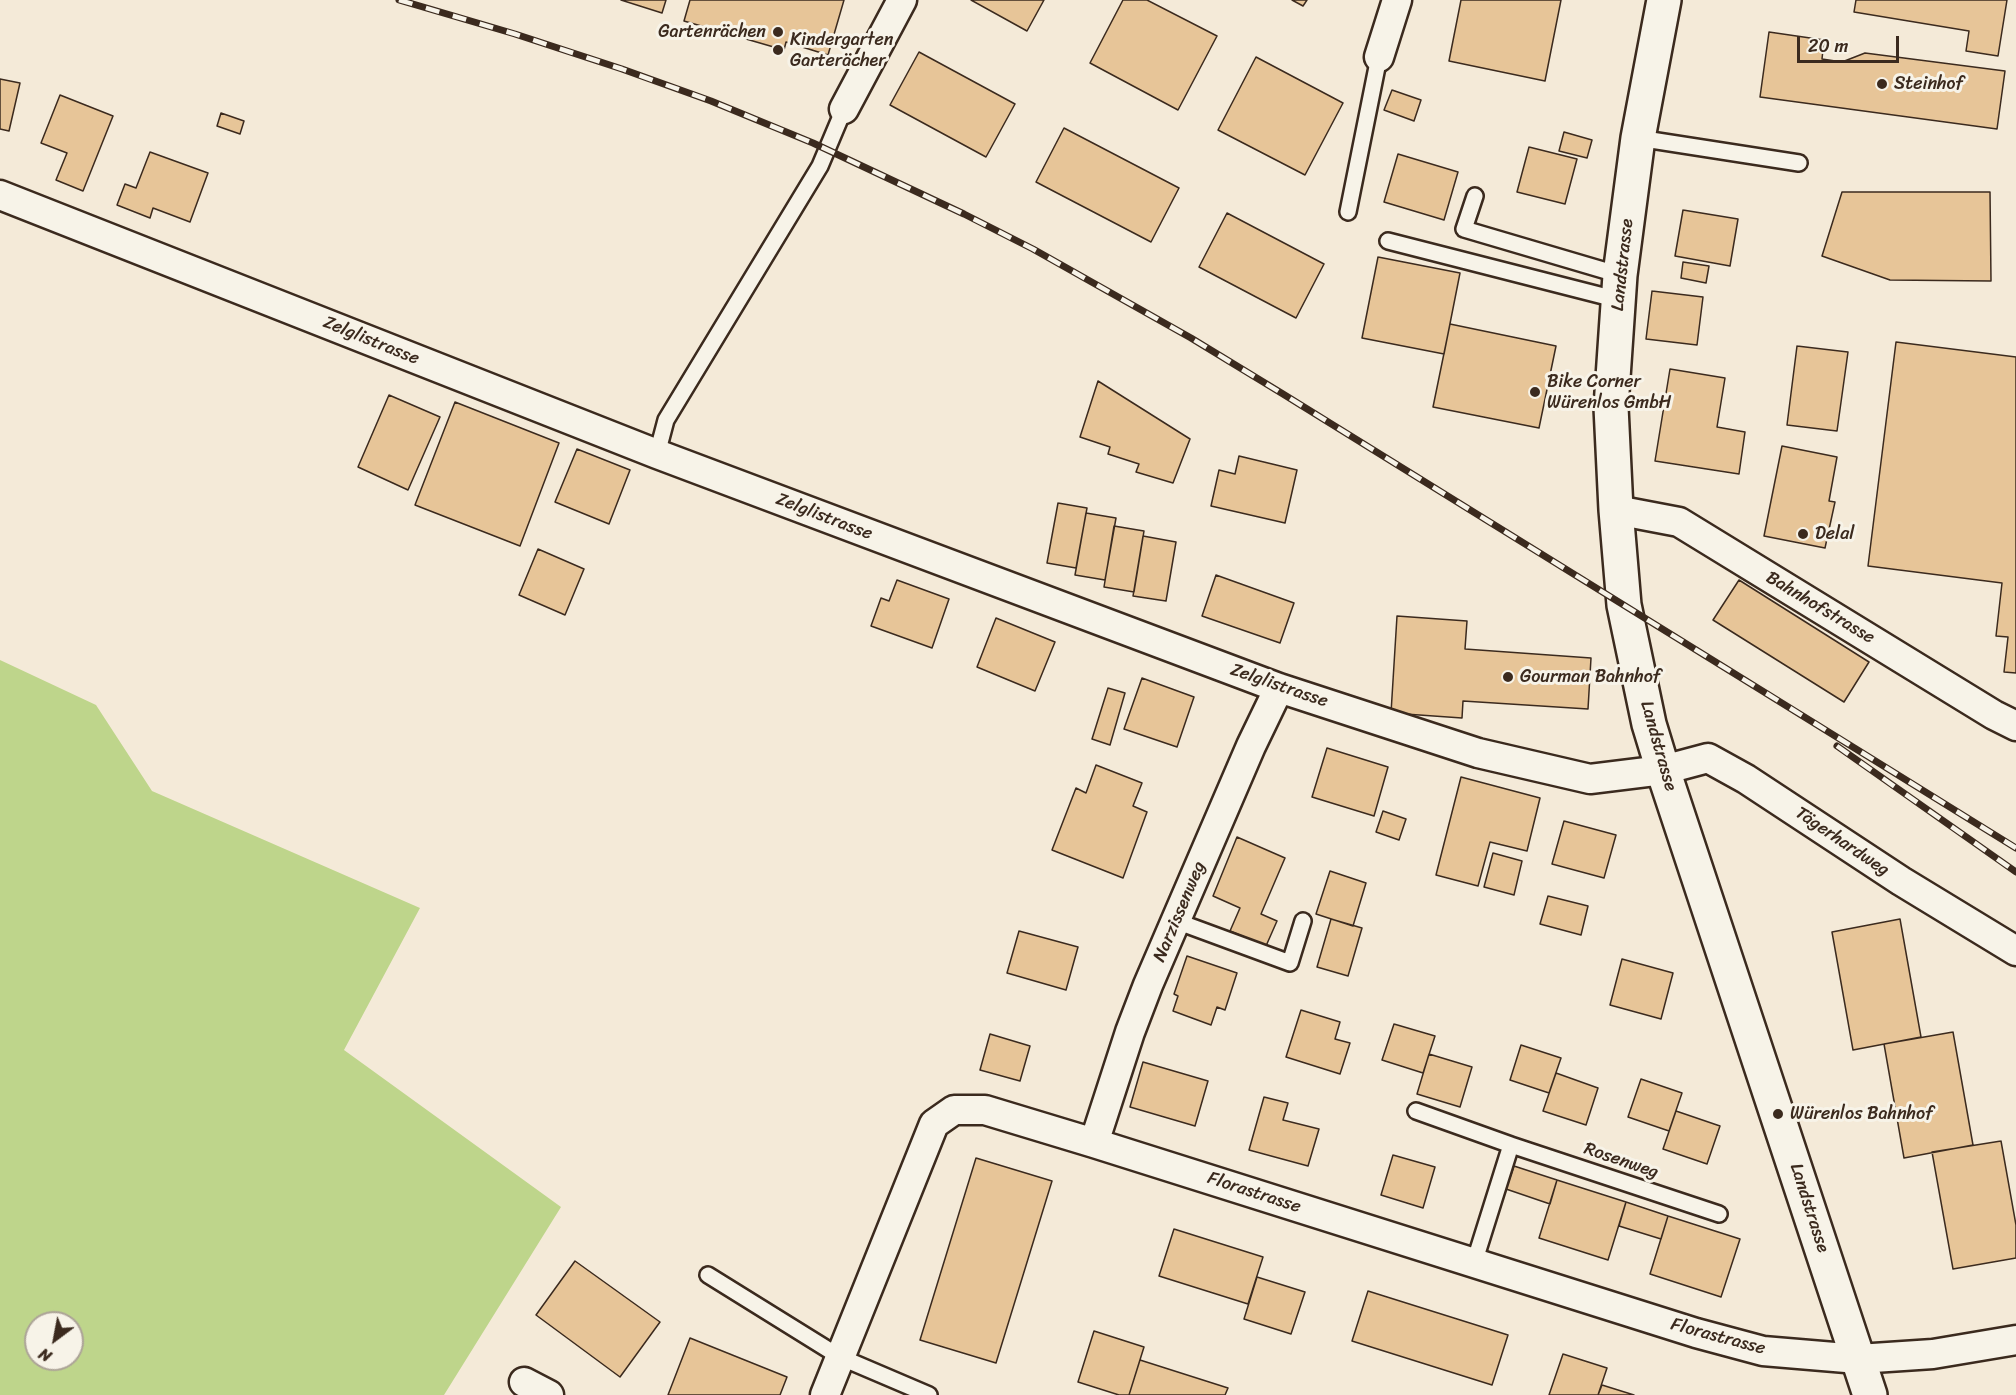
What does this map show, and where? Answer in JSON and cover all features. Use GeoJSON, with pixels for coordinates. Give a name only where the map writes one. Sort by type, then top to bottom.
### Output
{"type":"FeatureCollection","features":[{"type":"Feature","properties":{"kind":"main road","name":"Landstrasse"},"geometry":{"type":"LineString","coordinates":[[1664,0],[1638,138],[1619,287],[1611,407],[1623,605],[1649,724],[1870,1395]]}},
{"type":"Feature","properties":{"kind":"street"},"geometry":{"type":"LineString","coordinates":[[844,109],[902,0]]}},
{"type":"Feature","properties":{"kind":"street"},"geometry":{"type":"LineString","coordinates":[[1379,57],[1397,0]]}},
{"type":"Feature","properties":{"kind":"street","name":"Zelglistrasse"},"geometry":{"type":"LineString","coordinates":[[0,195],[657,454],[1279,688],[1478,753],[1590,779],[1664,770]]}},
{"type":"Feature","properties":{"kind":"street","name":"Bahnhofstrasse"},"geometry":{"type":"LineString","coordinates":[[1616,510],[1679,522],[1994,715],[2016,726]]}},
{"type":"Feature","properties":{"kind":"street","name":"Narzissenweg"},"geometry":{"type":"LineString","coordinates":[[1094,1143],[1130,1032],[1251,746],[1279,688]]}},
{"type":"Feature","properties":{"kind":"street","name":"Tägerhardweg"},"geometry":{"type":"LineString","coordinates":[[1664,770],[1708,758],[1746,779],[1901,881],[2016,951]]}},
{"type":"Feature","properties":{"kind":"street","name":"Florastrasse"},"geometry":{"type":"LineString","coordinates":[[825,1395],[934,1124],[954,1110],[985,1110],[1696,1333],[1763,1351],[1858,1359],[1933,1354],[2016,1340]]}},
{"type":"Feature","properties":{"kind":"street"},"geometry":{"type":"LineString","coordinates":[[524,1382],[549,1395]]}},
{"type":"Feature","properties":{"kind":"lane"},"geometry":{"type":"LineString","coordinates":[[1348,212],[1379,57]]}},
{"type":"Feature","properties":{"kind":"lane"},"geometry":{"type":"LineString","coordinates":[[657,454],[666,420],[820,166],[844,109]]}},
{"type":"Feature","properties":{"kind":"lane"},"geometry":{"type":"LineString","coordinates":[[1638,138],[1799,163]]}},
{"type":"Feature","properties":{"kind":"lane"},"geometry":{"type":"LineString","coordinates":[[1474,196],[1464,230],[1619,287]]}},
{"type":"Feature","properties":{"kind":"lane"},"geometry":{"type":"LineString","coordinates":[[1388,241],[1619,287]]}},
{"type":"Feature","properties":{"kind":"lane"},"geometry":{"type":"LineString","coordinates":[[1176,921],[1290,963],[1303,921]]}},
{"type":"Feature","properties":{"kind":"lane","name":"Rosenweg"},"geometry":{"type":"LineString","coordinates":[[1416,1111],[1719,1214]]}},
{"type":"Feature","properties":{"kind":"lane"},"geometry":{"type":"LineString","coordinates":[[1474,1263],[1511,1145]]}},
{"type":"Feature","properties":{"kind":"lane"},"geometry":{"type":"LineString","coordinates":[[708,1275],[840,1357],[929,1395]]}},
{"type":"Feature","properties":{"kind":"green space"},"geometry":{"type":"Polygon","coordinates":[[[0,660],[96,705],[152,791],[420,908],[344,1050],[561,1207],[444,1395],[0,1395],[0,660]]]}},
{"type":"Feature","properties":{"kind":"building"},"geometry":{"type":"Polygon","coordinates":[[[621,0],[666,0],[662,13],[621,0]]]}},
{"type":"Feature","properties":{"kind":"building","name":"Gartenrächen"},"geometry":{"type":"Polygon","coordinates":[[[690,0],[844,0],[828,55],[786,42],[784,50],[684,21],[690,0]]]}},
{"type":"Feature","properties":{"kind":"building"},"geometry":{"type":"Polygon","coordinates":[[[971,0],[1044,0],[1027,31],[971,0]]]}},
{"type":"Feature","properties":{"kind":"building"},"geometry":{"type":"Polygon","coordinates":[[[1123,0],[1147,0],[1217,36],[1178,110],[1090,63],[1123,0]]]}},
{"type":"Feature","properties":{"kind":"building"},"geometry":{"type":"Polygon","coordinates":[[[1292,0],[1307,0],[1303,6],[1292,0]]]}},
{"type":"Feature","properties":{"kind":"building"},"geometry":{"type":"Polygon","coordinates":[[[1461,0],[1561,0],[1545,81],[1449,61],[1461,0]]]}},
{"type":"Feature","properties":{"kind":"building"},"geometry":{"type":"Polygon","coordinates":[[[1856,0],[2007,0],[1998,56],[1966,51],[1969,31],[1854,12],[1856,0]]]}},
{"type":"Feature","properties":{"kind":"building","name":"Steinhof"},"geometry":{"type":"Polygon","coordinates":[[[1769,32],[1824,40],[1822,59],[1842,62],[1865,53],[2005,71],[1997,129],[1760,97],[1769,32]]]}},
{"type":"Feature","properties":{"kind":"building"},"geometry":{"type":"Polygon","coordinates":[[[919,52],[1015,104],[986,157],[890,105],[919,52]]]}},
{"type":"Feature","properties":{"kind":"building"},"geometry":{"type":"Polygon","coordinates":[[[1256,57],[1343,103],[1305,175],[1218,130],[1256,57]]]}},
{"type":"Feature","properties":{"kind":"building"},"geometry":{"type":"Polygon","coordinates":[[[0,79],[20,83],[9,131],[0,129],[0,79]]]}},
{"type":"Feature","properties":{"kind":"building"},"geometry":{"type":"Polygon","coordinates":[[[1392,90],[1421,100],[1414,121],[1384,110],[1392,90]]]}},
{"type":"Feature","properties":{"kind":"building"},"geometry":{"type":"Polygon","coordinates":[[[60,95],[113,116],[83,191],[56,180],[67,153],[41,143],[60,95]]]}},
{"type":"Feature","properties":{"kind":"building"},"geometry":{"type":"Polygon","coordinates":[[[221,113],[244,121],[240,134],[217,126],[221,113]]]}},
{"type":"Feature","properties":{"kind":"building"},"geometry":{"type":"Polygon","coordinates":[[[1064,128],[1179,188],[1151,242],[1036,182],[1064,128]]]}},
{"type":"Feature","properties":{"kind":"building"},"geometry":{"type":"Polygon","coordinates":[[[1564,132],[1592,140],[1587,158],[1559,151],[1564,132]]]}},
{"type":"Feature","properties":{"kind":"building"},"geometry":{"type":"Polygon","coordinates":[[[1529,147],[1577,159],[1565,204],[1517,192],[1529,147]]]}},
{"type":"Feature","properties":{"kind":"building"},"geometry":{"type":"Polygon","coordinates":[[[150,152],[208,173],[190,222],[153,208],[150,218],[117,205],[125,184],[136,188],[150,152]]]}},
{"type":"Feature","properties":{"kind":"building"},"geometry":{"type":"Polygon","coordinates":[[[1398,154],[1458,172],[1444,220],[1384,202],[1398,154]]]}},
{"type":"Feature","properties":{"kind":"building"},"geometry":{"type":"Polygon","coordinates":[[[1842,192],[1990,192],[1991,281],[1890,280],[1822,256],[1842,192]]]}},
{"type":"Feature","properties":{"kind":"building"},"geometry":{"type":"Polygon","coordinates":[[[1683,210],[1738,219],[1730,266],[1675,256],[1683,210]]]}},
{"type":"Feature","properties":{"kind":"building"},"geometry":{"type":"Polygon","coordinates":[[[1227,213],[1324,264],[1296,318],[1199,267],[1227,213]]]}},
{"type":"Feature","properties":{"kind":"building"},"geometry":{"type":"Polygon","coordinates":[[[1378,257],[1460,273],[1444,354],[1362,338],[1378,257]]]}},
{"type":"Feature","properties":{"kind":"building"},"geometry":{"type":"Polygon","coordinates":[[[1683,262],[1709,266],[1706,283],[1681,278],[1683,262]]]}},
{"type":"Feature","properties":{"kind":"building"},"geometry":{"type":"Polygon","coordinates":[[[1652,291],[1703,297],[1697,345],[1646,339],[1652,291]]]}},
{"type":"Feature","properties":{"kind":"building"},"geometry":{"type":"Polygon","coordinates":[[[1450,324],[1556,346],[1539,428],[1433,407],[1450,324]]]}},
{"type":"Feature","properties":{"kind":"building"},"geometry":{"type":"Polygon","coordinates":[[[1896,342],[2016,357],[2016,673],[2004,672],[2008,637],[1996,636],[2002,583],[1868,566],[1896,342]]]}},
{"type":"Feature","properties":{"kind":"building"},"geometry":{"type":"Polygon","coordinates":[[[1797,346],[1848,352],[1837,431],[1787,425],[1797,346]]]}},
{"type":"Feature","properties":{"kind":"building"},"geometry":{"type":"Polygon","coordinates":[[[1670,369],[1725,378],[1717,427],[1745,432],[1739,474],[1655,461],[1670,369]]]}},
{"type":"Feature","properties":{"kind":"building"},"geometry":{"type":"Polygon","coordinates":[[[1098,381],[1190,439],[1173,483],[1136,472],[1139,464],[1108,454],[1110,447],[1080,437],[1098,381]]]}},
{"type":"Feature","properties":{"kind":"building"},"geometry":{"type":"Polygon","coordinates":[[[389,395],[440,417],[408,490],[358,467],[389,395]]]}},
{"type":"Feature","properties":{"kind":"building"},"geometry":{"type":"Polygon","coordinates":[[[455,402],[559,443],[520,546],[415,505],[455,402]]]}},
{"type":"Feature","properties":{"kind":"building"},"geometry":{"type":"Polygon","coordinates":[[[1782,446],[1837,457],[1829,501],[1835,502],[1825,548],[1764,536],[1782,446]]]}},
{"type":"Feature","properties":{"kind":"building"},"geometry":{"type":"Polygon","coordinates":[[[577,449],[630,470],[609,524],[555,502],[577,449]]]}},
{"type":"Feature","properties":{"kind":"building"},"geometry":{"type":"Polygon","coordinates":[[[1239,456],[1297,470],[1285,523],[1211,506],[1219,470],[1235,474],[1239,456]]]}},
{"type":"Feature","properties":{"kind":"building"},"geometry":{"type":"Polygon","coordinates":[[[1058,503],[1087,508],[1076,568],[1047,563],[1058,503]]]}},
{"type":"Feature","properties":{"kind":"building"},"geometry":{"type":"Polygon","coordinates":[[[1086,513],[1116,518],[1105,580],[1075,575],[1086,513]]]}},
{"type":"Feature","properties":{"kind":"building"},"geometry":{"type":"Polygon","coordinates":[[[1114,526],[1144,531],[1134,592],[1104,587],[1114,526]]]}},
{"type":"Feature","properties":{"kind":"building"},"geometry":{"type":"Polygon","coordinates":[[[1143,536],[1176,542],[1166,601],[1133,596],[1143,536]]]}},
{"type":"Feature","properties":{"kind":"building"},"geometry":{"type":"Polygon","coordinates":[[[538,549],[584,569],[565,615],[519,595],[538,549]]]}},
{"type":"Feature","properties":{"kind":"building"},"geometry":{"type":"Polygon","coordinates":[[[1216,575],[1294,603],[1280,643],[1202,616],[1216,575]]]}},
{"type":"Feature","properties":{"kind":"building"},"geometry":{"type":"Polygon","coordinates":[[[897,580],[949,599],[932,648],[871,626],[881,598],[889,601],[897,580]]]}},
{"type":"Feature","properties":{"kind":"building"},"geometry":{"type":"Polygon","coordinates":[[[1739,580],[1869,662],[1844,702],[1713,620],[1739,580]]]}},
{"type":"Feature","properties":{"kind":"building"},"geometry":{"type":"Polygon","coordinates":[[[1397,616],[1467,621],[1465,649],[1591,658],[1588,709],[1463,701],[1462,718],[1391,713],[1397,616]]]}},
{"type":"Feature","properties":{"kind":"building"},"geometry":{"type":"Polygon","coordinates":[[[996,618],[1055,642],[1035,691],[977,667],[996,618]]]}},
{"type":"Feature","properties":{"kind":"building"},"geometry":{"type":"Polygon","coordinates":[[[1142,678],[1194,697],[1177,747],[1124,729],[1142,678]]]}},
{"type":"Feature","properties":{"kind":"building"},"geometry":{"type":"Polygon","coordinates":[[[1108,688],[1125,693],[1110,745],[1092,739],[1108,688]]]}},
{"type":"Feature","properties":{"kind":"building"},"geometry":{"type":"Polygon","coordinates":[[[1327,748],[1388,767],[1374,816],[1312,797],[1327,748]]]}},
{"type":"Feature","properties":{"kind":"building"},"geometry":{"type":"Polygon","coordinates":[[[1096,765],[1142,783],[1133,806],[1147,812],[1123,878],[1052,850],[1076,788],[1086,793],[1096,765]]]}},
{"type":"Feature","properties":{"kind":"building"},"geometry":{"type":"Polygon","coordinates":[[[1461,777],[1540,798],[1527,851],[1490,842],[1478,886],[1436,875],[1461,777]]]}},
{"type":"Feature","properties":{"kind":"building"},"geometry":{"type":"Polygon","coordinates":[[[1383,811],[1406,819],[1399,840],[1376,832],[1383,811]]]}},
{"type":"Feature","properties":{"kind":"building"},"geometry":{"type":"Polygon","coordinates":[[[1564,821],[1616,835],[1604,878],[1552,864],[1564,821]]]}},
{"type":"Feature","properties":{"kind":"building"},"geometry":{"type":"Polygon","coordinates":[[[1237,837],[1285,858],[1261,914],[1277,921],[1266,946],[1230,931],[1240,908],[1213,896],[1237,837]]]}},
{"type":"Feature","properties":{"kind":"building"},"geometry":{"type":"Polygon","coordinates":[[[1493,853],[1522,861],[1514,895],[1484,887],[1493,853]]]}},
{"type":"Feature","properties":{"kind":"building"},"geometry":{"type":"Polygon","coordinates":[[[1330,871],[1366,883],[1353,926],[1316,914],[1330,871]]]}},
{"type":"Feature","properties":{"kind":"building"},"geometry":{"type":"Polygon","coordinates":[[[1548,896],[1588,906],[1581,935],[1540,924],[1548,896]]]}},
{"type":"Feature","properties":{"kind":"building"},"geometry":{"type":"Polygon","coordinates":[[[1331,919],[1362,928],[1348,976],[1317,967],[1331,919]]]}},
{"type":"Feature","properties":{"kind":"building"},"geometry":{"type":"Polygon","coordinates":[[[1900,919],[1921,1037],[1853,1050],[1832,932],[1900,919]]]}},
{"type":"Feature","properties":{"kind":"building"},"geometry":{"type":"Polygon","coordinates":[[[1019,931],[1078,947],[1066,990],[1007,973],[1019,931]]]}},
{"type":"Feature","properties":{"kind":"building"},"geometry":{"type":"Polygon","coordinates":[[[1187,956],[1237,973],[1225,1010],[1217,1007],[1211,1025],[1173,1011],[1178,996],[1174,994],[1187,956]]]}},
{"type":"Feature","properties":{"kind":"building"},"geometry":{"type":"Polygon","coordinates":[[[1622,959],[1673,973],[1661,1019],[1610,1005],[1622,959]]]}},
{"type":"Feature","properties":{"kind":"building"},"geometry":{"type":"Polygon","coordinates":[[[1301,1010],[1340,1022],[1335,1039],[1350,1043],[1340,1074],[1286,1057],[1301,1010]]]}},
{"type":"Feature","properties":{"kind":"building"},"geometry":{"type":"Polygon","coordinates":[[[1394,1024],[1435,1036],[1423,1073],[1382,1060],[1394,1024]]]}},
{"type":"Feature","properties":{"kind":"building"},"geometry":{"type":"Polygon","coordinates":[[[1953,1032],[1973,1145],[1904,1158],[1884,1044],[1953,1032]]]}},
{"type":"Feature","properties":{"kind":"building"},"geometry":{"type":"Polygon","coordinates":[[[990,1034],[1030,1046],[1020,1081],[980,1070],[990,1034]]]}},
{"type":"Feature","properties":{"kind":"building"},"geometry":{"type":"Polygon","coordinates":[[[1521,1045],[1561,1058],[1549,1093],[1510,1080],[1521,1045]]]}},
{"type":"Feature","properties":{"kind":"building"},"geometry":{"type":"Polygon","coordinates":[[[1429,1054],[1472,1067],[1460,1107],[1417,1094],[1429,1054]]]}},
{"type":"Feature","properties":{"kind":"building"},"geometry":{"type":"Polygon","coordinates":[[[1143,1062],[1208,1081],[1195,1126],[1130,1107],[1143,1062]]]}},
{"type":"Feature","properties":{"kind":"building"},"geometry":{"type":"Polygon","coordinates":[[[1556,1073],[1598,1088],[1586,1125],[1543,1111],[1556,1073]]]}},
{"type":"Feature","properties":{"kind":"building"},"geometry":{"type":"Polygon","coordinates":[[[1641,1079],[1682,1093],[1669,1131],[1628,1117],[1641,1079]]]}},
{"type":"Feature","properties":{"kind":"building"},"geometry":{"type":"Polygon","coordinates":[[[1264,1097],[1288,1103],[1283,1120],[1319,1129],[1308,1166],[1249,1150],[1264,1097]]]}},
{"type":"Feature","properties":{"kind":"building"},"geometry":{"type":"Polygon","coordinates":[[[1676,1111],[1720,1126],[1707,1164],[1663,1149],[1676,1111]]]}},
{"type":"Feature","properties":{"kind":"building"},"geometry":{"type":"Polygon","coordinates":[[[2001,1141],[2016,1225],[2016,1258],[1953,1269],[1932,1152],[2001,1141]]]}},
{"type":"Feature","properties":{"kind":"building"},"geometry":{"type":"Polygon","coordinates":[[[1393,1155],[1435,1167],[1423,1208],[1381,1195],[1393,1155]]]}},
{"type":"Feature","properties":{"kind":"building"},"geometry":{"type":"Polygon","coordinates":[[[976,1158],[1052,1181],[996,1363],[920,1340],[976,1158]]]}},
{"type":"Feature","properties":{"kind":"building"},"geometry":{"type":"Polygon","coordinates":[[[1514,1166],[1557,1180],[1550,1204],[1506,1189],[1514,1166]]]}},
{"type":"Feature","properties":{"kind":"building"},"geometry":{"type":"Polygon","coordinates":[[[1557,1180],[1626,1202],[1608,1260],[1539,1238],[1557,1180]]]}},
{"type":"Feature","properties":{"kind":"building"},"geometry":{"type":"Polygon","coordinates":[[[1626,1202],[1668,1216],[1661,1239],[1619,1226],[1626,1202]]]}},
{"type":"Feature","properties":{"kind":"building"},"geometry":{"type":"Polygon","coordinates":[[[1668,1216],[1740,1239],[1721,1297],[1650,1274],[1668,1216]]]}},
{"type":"Feature","properties":{"kind":"building"},"geometry":{"type":"Polygon","coordinates":[[[1174,1229],[1263,1257],[1248,1304],[1159,1276],[1174,1229]]]}},
{"type":"Feature","properties":{"kind":"building"},"geometry":{"type":"Polygon","coordinates":[[[575,1261],[660,1322],[620,1377],[536,1315],[575,1261]]]}},
{"type":"Feature","properties":{"kind":"building"},"geometry":{"type":"Polygon","coordinates":[[[1257,1277],[1305,1292],[1291,1334],[1244,1319],[1257,1277]]]}},
{"type":"Feature","properties":{"kind":"building"},"geometry":{"type":"Polygon","coordinates":[[[1368,1291],[1508,1335],[1492,1385],[1352,1341],[1368,1291]]]}},
{"type":"Feature","properties":{"kind":"building"},"geometry":{"type":"Polygon","coordinates":[[[1094,1331],[1144,1347],[1129,1395],[1119,1395],[1078,1382],[1094,1331]]]}},
{"type":"Feature","properties":{"kind":"building"},"geometry":{"type":"Polygon","coordinates":[[[690,1338],[787,1377],[780,1395],[668,1395],[690,1338]]]}},
{"type":"Feature","properties":{"kind":"building"},"geometry":{"type":"Polygon","coordinates":[[[1563,1354],[1607,1368],[1598,1395],[1549,1395],[1563,1354]]]}},
{"type":"Feature","properties":{"kind":"building"},"geometry":{"type":"Polygon","coordinates":[[[1140,1360],[1228,1388],[1225,1395],[1129,1395],[1140,1360]]]}},
{"type":"Feature","properties":{"kind":"building"},"geometry":{"type":"Polygon","coordinates":[[[1602,1385],[1634,1395],[1598,1395],[1602,1385]]]}},
{"type":"Feature","properties":{"kind":"railway"},"geometry":{"type":"LineString","coordinates":[[399,0],[515,34],[711,101],[813,143],[1033,249],[1191,338],[1283,394],[2016,848]]}},
{"type":"Feature","properties":{"kind":"railway"},"geometry":{"type":"LineString","coordinates":[[1837,746],[2016,872]]}},
{"type":"Feature","properties":{"kind":"place","name":"Gartenrächen"},"geometry":{"type":"Point","coordinates":[778,32]}},
{"type":"Feature","properties":{"kind":"place","name":"Kindergarten Garterächer"},"geometry":{"type":"Point","coordinates":[778,50]}},
{"type":"Feature","properties":{"kind":"place","name":"Steinhof"},"geometry":{"type":"Point","coordinates":[1882,84]}},
{"type":"Feature","properties":{"kind":"place","name":"Bike Corner Würenlos GmbH"},"geometry":{"type":"Point","coordinates":[1535,392]}},
{"type":"Feature","properties":{"kind":"place","name":"Delal"},"geometry":{"type":"Point","coordinates":[1803,534]}},
{"type":"Feature","properties":{"kind":"place","name":"Gourman Bahnhof"},"geometry":{"type":"Point","coordinates":[1508,677]}},
{"type":"Feature","properties":{"kind":"place","name":"Würenlos Bahnhof"},"geometry":{"type":"Point","coordinates":[1778,1114]}}]}
